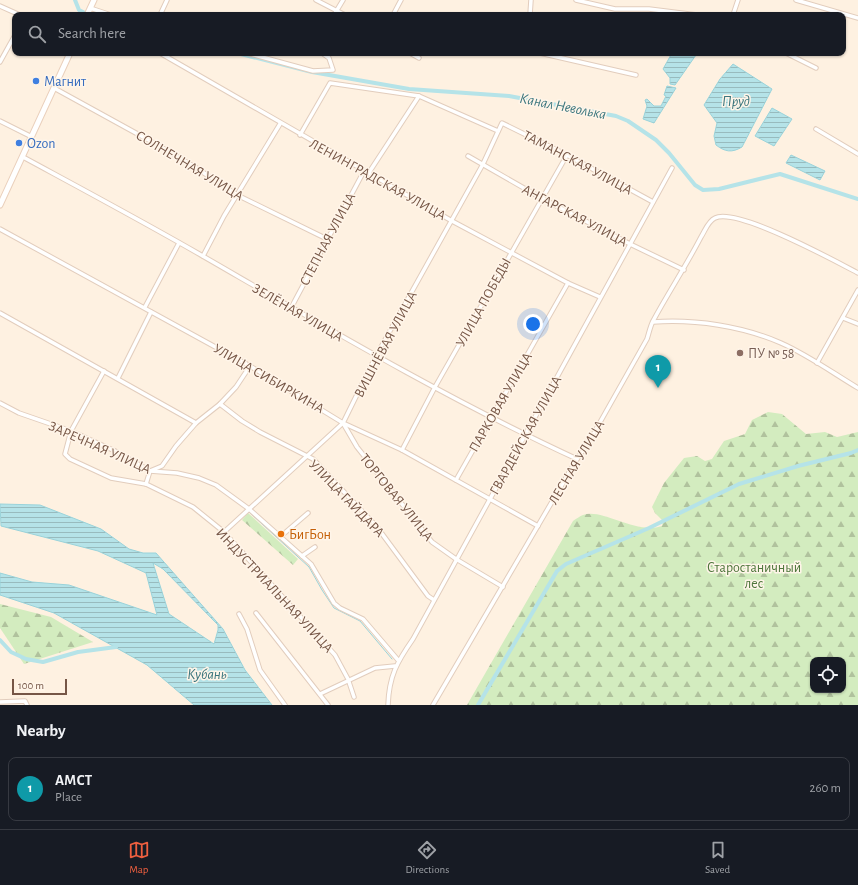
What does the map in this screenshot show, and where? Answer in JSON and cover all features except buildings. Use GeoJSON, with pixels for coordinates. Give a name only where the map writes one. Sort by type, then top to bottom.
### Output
{"type":"FeatureCollection","features":[{"type":"Feature","properties":{"kind":"main road"},"geometry":{"type":"LineString","coordinates":[[89,11],[92,1]]}},
{"type":"Feature","properties":{"kind":"main road"},"geometry":{"type":"LineString","coordinates":[[0,205],[69,56]]}},
{"type":"Feature","properties":{"kind":"street"},"geometry":{"type":"LineString","coordinates":[[161,12],[167,0]]}},
{"type":"Feature","properties":{"kind":"street"},"geometry":{"type":"LineString","coordinates":[[316,0],[340,12]]}},
{"type":"Feature","properties":{"kind":"street"},"geometry":{"type":"LineString","coordinates":[[337,10],[343,0]]}},
{"type":"Feature","properties":{"kind":"street"},"geometry":{"type":"LineString","coordinates":[[395,12],[401,0]]}},
{"type":"Feature","properties":{"kind":"street"},"geometry":{"type":"LineString","coordinates":[[530,12],[531,0]]}},
{"type":"Feature","properties":{"kind":"street"},"geometry":{"type":"LineString","coordinates":[[576,0],[615,8],[649,9],[673,12]]}},
{"type":"Feature","properties":{"kind":"street"},"geometry":{"type":"LineString","coordinates":[[734,12],[738,0]]}},
{"type":"Feature","properties":{"kind":"street"},"geometry":{"type":"LineString","coordinates":[[796,0],[837,12]]}},
{"type":"Feature","properties":{"kind":"street"},"geometry":{"type":"LineString","coordinates":[[0,6],[13,12]]}},
{"type":"Feature","properties":{"kind":"street"},"geometry":{"type":"LineString","coordinates":[[846,15],[858,18]]}},
{"type":"Feature","properties":{"kind":"street"},"geometry":{"type":"LineString","coordinates":[[0,62],[12,41]]}},
{"type":"Feature","properties":{"kind":"street","name":"ЛЕНИНГРАДСКАЯ УЛИЦА"},"geometry":{"type":"LineString","coordinates":[[165,56],[280,124],[452,221],[568,283],[600,297]]}},
{"type":"Feature","properties":{"kind":"street"},"geometry":{"type":"LineString","coordinates":[[258,56],[313,71],[333,70],[330,58],[327,56]]}},
{"type":"Feature","properties":{"kind":"street"},"geometry":{"type":"LineString","coordinates":[[415,56],[419,58]]}},
{"type":"Feature","properties":{"kind":"street"},"geometry":{"type":"LineString","coordinates":[[553,56],[636,75]]}},
{"type":"Feature","properties":{"kind":"street"},"geometry":{"type":"LineString","coordinates":[[792,56],[816,68]]}},
{"type":"Feature","properties":{"kind":"street"},"geometry":{"type":"LineString","coordinates":[[300,135],[330,83],[419,96],[498,131]]}},
{"type":"Feature","properties":{"kind":"street","name":"СОЛНЕЧНАЯ УЛИЦА"},"geometry":{"type":"LineString","coordinates":[[54,88],[154,142],[237,195],[327,239]]}},
{"type":"Feature","properties":{"kind":"street"},"geometry":{"type":"LineString","coordinates":[[368,174],[419,96]]}},
{"type":"Feature","properties":{"kind":"street"},"geometry":{"type":"LineString","coordinates":[[0,121],[32,136]]}},
{"type":"Feature","properties":{"kind":"street","name":"ВИШНЁВАЯ УЛИЦА"},"geometry":{"type":"LineString","coordinates":[[224,532],[308,456],[343,422],[376,356],[483,164],[502,123]]}},
{"type":"Feature","properties":{"kind":"street","name":"ТАМАНСКАЯ УЛИЦА"},"geometry":{"type":"LineString","coordinates":[[502,123],[567,155],[653,202]]}},
{"type":"Feature","properties":{"kind":"street"},"geometry":{"type":"LineString","coordinates":[[203,256],[237,195],[280,124]]}},
{"type":"Feature","properties":{"kind":"street"},"geometry":{"type":"LineString","coordinates":[[816,129],[858,154]]}},
{"type":"Feature","properties":{"kind":"street","name":"УЛИЦА ПОБЕДЫ"},"geometry":{"type":"LineString","coordinates":[[402,450],[435,387],[567,155]]}},
{"type":"Feature","properties":{"kind":"street","name":"АНГАРСКАЯ УЛИЦА"},"geometry":{"type":"LineString","coordinates":[[468,156],[543,199],[684,270]]}},
{"type":"Feature","properties":{"kind":"street","name":"ЗЕЛЁНАЯ УЛИЦА"},"geometry":{"type":"LineString","coordinates":[[23,157],[203,256],[376,356],[490,418],[577,459]]}},
{"type":"Feature","properties":{"kind":"street","name":"ГВАРДЕЙСКАЯ УЛИЦА"},"geometry":{"type":"LineString","coordinates":[[388,705],[391,676],[398,660],[413,639],[672,168]]}},
{"type":"Feature","properties":{"kind":"street","name":"СТЕПНАЯ УЛИЦА"},"geometry":{"type":"LineString","coordinates":[[291,308],[364,171]]}},
{"type":"Feature","properties":{"kind":"street","name":"ЛЕСНАЯ УЛИЦА"},"geometry":{"type":"LineString","coordinates":[[433,705],[577,459],[590,440],[643,345],[652,322],[684,270],[708,225],[714,218],[723,216],[759,225],[814,250],[858,273]]}},
{"type":"Feature","properties":{"kind":"street","name":"УЛИЦА СИБИРКИНА"},"geometry":{"type":"LineString","coordinates":[[0,229],[145,307],[151,312],[250,366],[343,422],[402,450],[538,526]]}},
{"type":"Feature","properties":{"kind":"street"},"geometry":{"type":"LineString","coordinates":[[145,307],[179,243]]}},
{"type":"Feature","properties":{"kind":"street","name":"ПАРКОВАЯ УЛИЦА"},"geometry":{"type":"LineString","coordinates":[[456,480],[568,283]]}},
{"type":"Feature","properties":{"kind":"street"},"geometry":{"type":"LineString","coordinates":[[817,363],[858,290]]}},
{"type":"Feature","properties":{"kind":"street"},"geometry":{"type":"LineString","coordinates":[[118,378],[151,312]]}},
{"type":"Feature","properties":{"kind":"street"},"geometry":{"type":"LineString","coordinates":[[0,313],[196,423]]}},
{"type":"Feature","properties":{"kind":"street"},"geometry":{"type":"LineString","coordinates":[[843,318],[858,324]]}},
{"type":"Feature","properties":{"kind":"street"},"geometry":{"type":"LineString","coordinates":[[652,322],[685,322],[742,330],[782,343],[858,388]]}},
{"type":"Feature","properties":{"kind":"street"},"geometry":{"type":"LineString","coordinates":[[146,484],[150,471],[162,466],[176,446],[196,423],[220,404],[236,387],[250,366]]}},
{"type":"Feature","properties":{"kind":"street","name":"ИНДУСТРИАЛЬНАЯ УЛИЦА"},"geometry":{"type":"LineString","coordinates":[[104,371],[71,431],[65,454],[70,459],[111,478],[146,484],[193,507],[224,532],[335,655],[348,679],[354,698]]}},
{"type":"Feature","properties":{"kind":"street","name":"ЗАРЕЧНАЯ УЛИЦА"},"geometry":{"type":"LineString","coordinates":[[0,403],[19,413],[71,431],[115,451],[150,471],[177,473],[199,478],[216,485],[250,509],[311,564],[334,603],[340,608],[363,619],[398,660]]}},
{"type":"Feature","properties":{"kind":"street","name":"УЛИЦА ГАЙДАРА"},"geometry":{"type":"LineString","coordinates":[[220,404],[242,421],[260,432],[313,459],[377,527],[428,596],[434,600]]}},
{"type":"Feature","properties":{"kind":"street","name":"ТОРГОВАЯ УЛИЦА"},"geometry":{"type":"LineString","coordinates":[[343,422],[357,447],[426,536],[437,546],[456,559],[503,586]]}},
{"type":"Feature","properties":{"kind":"street"},"geometry":{"type":"LineString","coordinates":[[280,537],[308,513]]}},
{"type":"Feature","properties":{"kind":"street"},"geometry":{"type":"LineString","coordinates":[[302,556],[315,547]]}},
{"type":"Feature","properties":{"kind":"street"},"geometry":{"type":"LineString","coordinates":[[256,613],[328,705]]}},
{"type":"Feature","properties":{"kind":"street"},"geometry":{"type":"LineString","coordinates":[[239,614],[247,629],[260,670],[285,705]]}},
{"type":"Feature","properties":{"kind":"street"},"geometry":{"type":"LineString","coordinates":[[320,694],[348,679],[375,668],[395,666]]}},
{"type":"Feature","properties":{"kind":"street"},"geometry":{"type":"LineString","coordinates":[[0,702],[25,701],[27,705]]}},
{"type":"Feature","properties":{"kind":"green space","name":"Старостаничный лес"},"geometry":{"type":"Polygon","coordinates":[[[768,412],[782,414],[806,434],[825,432],[837,437],[858,432],[858,705],[467,705],[573,521],[582,515],[591,514],[600,515],[641,527],[652,528],[662,526],[663,521],[655,513],[652,507],[664,483],[684,458],[697,456],[705,461],[712,459],[724,441],[745,434],[752,420],[768,412]]]}},
{"type":"Feature","properties":{"kind":"green space"},"geometry":{"type":"Polygon","coordinates":[[[248,513],[298,559],[293,565],[242,520],[248,513]]]}},
{"type":"Feature","properties":{"kind":"green space"},"geometry":{"type":"Polygon","coordinates":[[[0,604],[51,617],[93,642],[24,664],[0,628],[0,604]]]}},
{"type":"Feature","properties":{"kind":"water"},"geometry":{"type":"Polygon","coordinates":[[[670,56],[695,56],[675,85],[670,84],[670,78],[663,69],[670,56]]]}},
{"type":"Feature","properties":{"kind":"water","name":"Пруд"},"geometry":{"type":"Polygon","coordinates":[[[733,64],[772,89],[742,147],[729,151],[716,145],[714,136],[717,123],[704,105],[720,79],[733,64]]]}},
{"type":"Feature","properties":{"kind":"water"},"geometry":{"type":"Polygon","coordinates":[[[667,86],[676,88],[654,123],[643,119],[647,106],[645,100],[647,99],[654,106],[661,106],[666,96],[664,95],[667,86]]]}},
{"type":"Feature","properties":{"kind":"water"},"geometry":{"type":"Polygon","coordinates":[[[772,108],[792,119],[774,146],[755,136],[772,108]]]}},
{"type":"Feature","properties":{"kind":"water"},"geometry":{"type":"Polygon","coordinates":[[[791,155],[825,171],[820,180],[786,163],[791,155]]]}},
{"type":"Feature","properties":{"kind":"water","name":"Кубань"},"geometry":{"type":"Polygon","coordinates":[[[0,504],[40,505],[101,529],[129,549],[143,553],[156,553],[223,629],[245,670],[272,705],[194,705],[147,665],[54,613],[0,595],[0,573],[32,582],[69,585],[157,615],[146,573],[98,551],[1,526],[0,504]],[[153,563],[169,614],[214,644],[218,625],[163,569],[153,563]]]}},
{"type":"Feature","properties":{"kind":"waterway","name":"Канал Неволька"},"geometry":{"type":"LineString","coordinates":[[75,0],[79,10],[83,12]]}},
{"type":"Feature","properties":{"kind":"waterway","name":"Канал Неволька"},"geometry":{"type":"LineString","coordinates":[[249,56],[312,72],[409,89],[509,96],[616,116],[628,121],[656,140],[669,153],[695,185],[703,190],[719,189],[780,174],[858,199]]}},
{"type":"Feature","properties":{"kind":"waterway"},"geometry":{"type":"LineString","coordinates":[[478,705],[557,571],[566,564],[649,528],[739,484],[858,450]]}},
{"type":"Feature","properties":{"kind":"waterway"},"geometry":{"type":"LineString","coordinates":[[249,512],[309,567],[334,608],[360,621],[392,659]]}},
{"type":"Feature","properties":{"kind":"waterway"},"geometry":{"type":"LineString","coordinates":[[0,640],[11,652],[26,659],[43,662],[78,652],[116,647]]}},
{"type":"Feature","properties":{"kind":"place","name":"Магнит"},"geometry":{"type":"Point","coordinates":[36,81]}},
{"type":"Feature","properties":{"kind":"place","name":"Ozon"},"geometry":{"type":"Point","coordinates":[19,143]}},
{"type":"Feature","properties":{"kind":"place","name":"ПУ № 58"},"geometry":{"type":"Point","coordinates":[740,353]}},
{"type":"Feature","properties":{"kind":"place","name":"АМСТ"},"geometry":{"type":"Point","coordinates":[658,388]}},
{"type":"Feature","properties":{"kind":"place","name":"БигБон"},"geometry":{"type":"Point","coordinates":[281,534]}}]}
